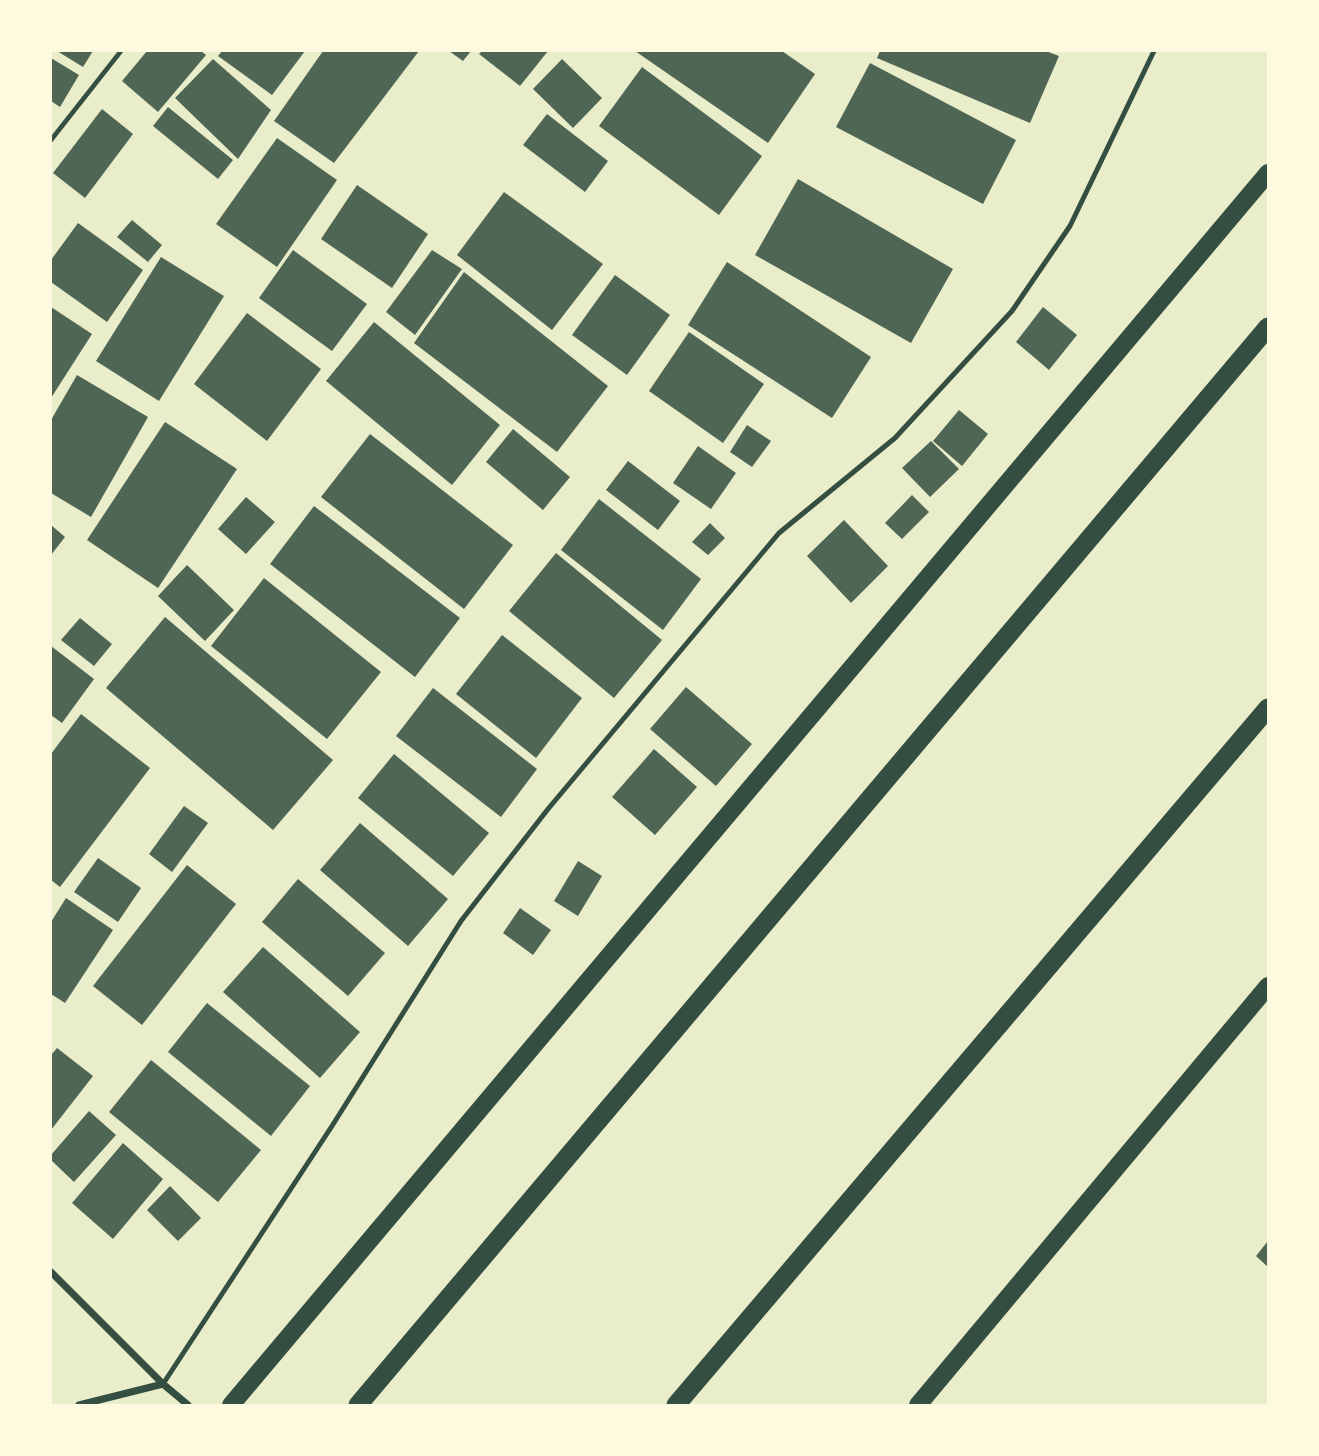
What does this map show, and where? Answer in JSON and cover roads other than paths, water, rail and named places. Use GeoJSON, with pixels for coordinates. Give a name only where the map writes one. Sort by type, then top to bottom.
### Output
{"type":"FeatureCollection","features":[{"type":"Feature","properties":{"kind":"highway"},"geometry":{"type":"LineString","coordinates":[[358,1405],[1268,327]]}},
{"type":"Feature","properties":{"kind":"highway"},"geometry":{"type":"LineString","coordinates":[[676,1405],[1268,708]]}},
{"type":"Feature","properties":{"kind":"main road"},"geometry":{"type":"LineString","coordinates":[[231,1405],[1268,173]]}},
{"type":"Feature","properties":{"kind":"main road"},"geometry":{"type":"LineString","coordinates":[[918,1405],[1265,996]]}},
{"type":"Feature","properties":{"kind":"street"},"geometry":{"type":"LineString","coordinates":[[51,1272],[163,1384],[188,1405]]}},
{"type":"Feature","properties":{"kind":"street"},"geometry":{"type":"LineString","coordinates":[[79,1405],[163,1384]]}},
{"type":"Feature","properties":{"kind":"lane"},"geometry":{"type":"LineString","coordinates":[[163,1384],[332,1126],[461,921],[548,809],[779,533],[895,438],[1012,311],[1070,226],[1154,51]]}}]}
